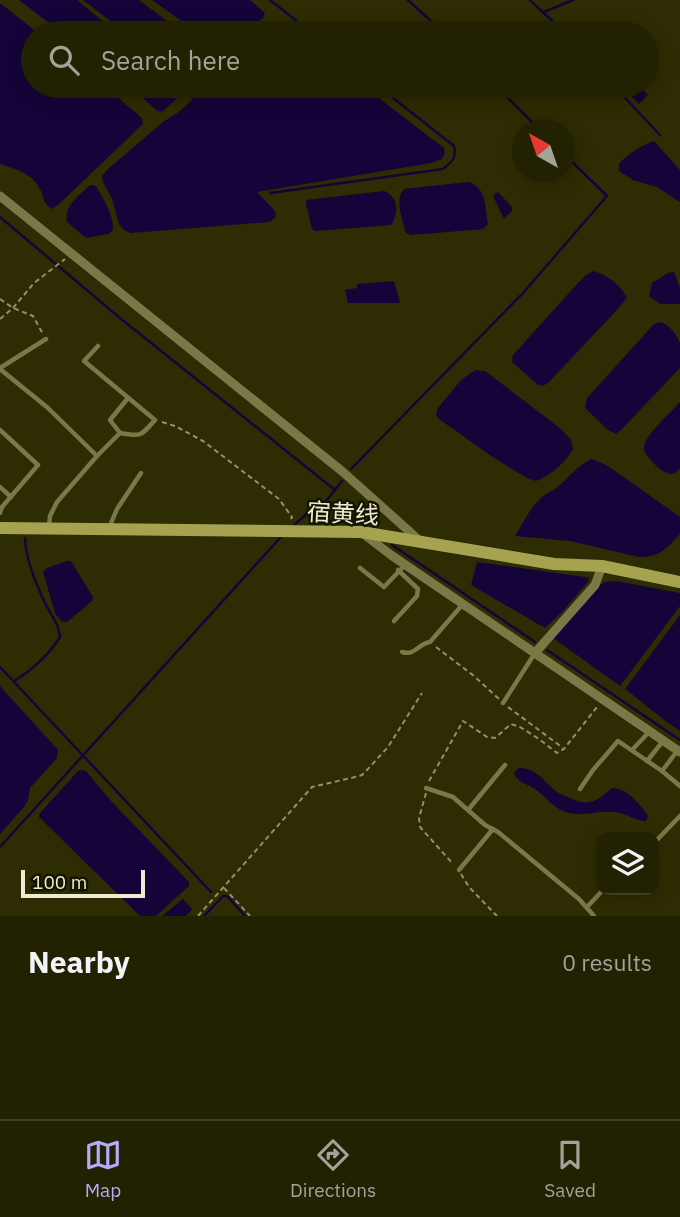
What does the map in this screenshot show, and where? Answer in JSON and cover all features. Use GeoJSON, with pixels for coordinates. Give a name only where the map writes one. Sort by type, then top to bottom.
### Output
{"type":"FeatureCollection","features":[{"type":"Feature","properties":{"kind":"main road","name":"宿黄线"},"geometry":{"type":"LineString","coordinates":[[0,528],[361,532],[554,564],[602,566],[680,582]]}},
{"type":"Feature","properties":{"kind":"street"},"geometry":{"type":"LineString","coordinates":[[0,196],[343,472],[421,542]]}},
{"type":"Feature","properties":{"kind":"street"},"geometry":{"type":"LineString","coordinates":[[361,532],[401,568],[463,604],[679,751]]}},
{"type":"Feature","properties":{"kind":"street"},"geometry":{"type":"LineString","coordinates":[[535,653],[595,585],[602,566]]}},
{"type":"Feature","properties":{"kind":"lane"},"geometry":{"type":"LineString","coordinates":[[46,339],[0,369],[48,408],[97,456]]}},
{"type":"Feature","properties":{"kind":"lane"},"geometry":{"type":"LineString","coordinates":[[98,346],[84,361],[155,419],[142,434],[134,436],[120,433],[110,420],[128,398]]}},
{"type":"Feature","properties":{"kind":"lane"},"geometry":{"type":"LineString","coordinates":[[0,430],[38,465],[0,513]]}},
{"type":"Feature","properties":{"kind":"lane"},"geometry":{"type":"LineString","coordinates":[[49,528],[50,516],[57,502],[120,433]]}},
{"type":"Feature","properties":{"kind":"lane"},"geometry":{"type":"LineString","coordinates":[[109,529],[117,509],[141,472]]}},
{"type":"Feature","properties":{"kind":"lane"},"geometry":{"type":"LineString","coordinates":[[0,487],[11,497]]}},
{"type":"Feature","properties":{"kind":"lane"},"geometry":{"type":"LineString","coordinates":[[360,568],[384,587],[401,568],[418,589],[417,596],[394,621]]}},
{"type":"Feature","properties":{"kind":"lane"},"geometry":{"type":"LineString","coordinates":[[402,652],[415,652],[423,643],[430,642],[463,604]]}},
{"type":"Feature","properties":{"kind":"lane"},"geometry":{"type":"LineString","coordinates":[[503,703],[535,653]]}},
{"type":"Feature","properties":{"kind":"lane"},"geometry":{"type":"LineString","coordinates":[[632,750],[650,731]]}},
{"type":"Feature","properties":{"kind":"lane"},"geometry":{"type":"LineString","coordinates":[[580,789],[618,741],[680,786]]}},
{"type":"Feature","properties":{"kind":"lane"},"geometry":{"type":"LineString","coordinates":[[647,761],[664,741]]}},
{"type":"Feature","properties":{"kind":"lane"},"geometry":{"type":"LineString","coordinates":[[662,771],[679,751]]}},
{"type":"Feature","properties":{"kind":"lane"},"geometry":{"type":"LineString","coordinates":[[468,810],[505,765]]}},
{"type":"Feature","properties":{"kind":"lane"},"geometry":{"type":"LineString","coordinates":[[426,788],[453,797],[570,891],[594,916]]}},
{"type":"Feature","properties":{"kind":"lane"},"geometry":{"type":"LineString","coordinates":[[659,838],[680,816]]}},
{"type":"Feature","properties":{"kind":"lane"},"geometry":{"type":"LineString","coordinates":[[459,870],[493,829]]}},
{"type":"Feature","properties":{"kind":"lane"},"geometry":{"type":"LineString","coordinates":[[587,908],[599,895]]}},
{"type":"Feature","properties":{"kind":"path"},"geometry":{"type":"LineString","coordinates":[[0,320],[34,283],[61,263]]}},
{"type":"Feature","properties":{"kind":"path"},"geometry":{"type":"LineString","coordinates":[[0,299],[33,316],[46,339]]}},
{"type":"Feature","properties":{"kind":"path"},"geometry":{"type":"LineString","coordinates":[[155,419],[203,441],[279,499],[292,517],[284,531]]}},
{"type":"Feature","properties":{"kind":"path"},"geometry":{"type":"LineString","coordinates":[[430,642],[466,669],[522,719],[564,749]]}},
{"type":"Feature","properties":{"kind":"path"},"geometry":{"type":"LineString","coordinates":[[198,916],[312,786],[362,775],[388,747],[422,693]]}},
{"type":"Feature","properties":{"kind":"path"},"geometry":{"type":"LineString","coordinates":[[223,888],[250,916]]}},
{"type":"Feature","properties":{"kind":"shaded area"},"geometry":{"type":"Polygon","coordinates":[[[19,0],[77,0],[102,21],[46,21],[19,0]]]}},
{"type":"Feature","properties":{"kind":"shaded area"},"geometry":{"type":"Polygon","coordinates":[[[83,0],[139,0],[167,21],[110,21],[83,0]]]}},
{"type":"Feature","properties":{"kind":"shaded area"},"geometry":{"type":"Polygon","coordinates":[[[152,0],[250,0],[265,13],[260,21],[181,21],[152,0]]]}},
{"type":"Feature","properties":{"kind":"shaded area"},"geometry":{"type":"Polygon","coordinates":[[[0,3],[23,21],[21,98],[118,98],[142,118],[143,124],[52,209],[32,179],[23,172],[0,164],[0,3]]]}},
{"type":"Feature","properties":{"kind":"shaded area"},"geometry":{"type":"Polygon","coordinates":[[[143,98],[178,98],[162,112],[143,98]]]}},
{"type":"Feature","properties":{"kind":"shaded area"},"geometry":{"type":"Polygon","coordinates":[[[194,98],[379,98],[444,148],[445,153],[442,159],[431,163],[257,192],[275,211],[276,217],[270,222],[131,233],[124,230],[119,224],[102,176],[163,122],[194,98]]]}},
{"type":"Feature","properties":{"kind":"shaded area"},"geometry":{"type":"Polygon","coordinates":[[[633,98],[645,98],[639,104],[633,98]]]}},
{"type":"Feature","properties":{"kind":"shaded area"},"geometry":{"type":"Polygon","coordinates":[[[654,141],[680,170],[680,202],[657,187],[633,180],[619,171],[619,165],[625,158],[654,141]]]}},
{"type":"Feature","properties":{"kind":"shaded area"},"geometry":{"type":"Polygon","coordinates":[[[468,182],[479,188],[484,199],[488,224],[483,229],[411,235],[406,233],[399,204],[404,189],[468,182]]]}},
{"type":"Feature","properties":{"kind":"shaded area"},"geometry":{"type":"Polygon","coordinates":[[[90,185],[96,186],[105,201],[112,218],[113,230],[108,234],[86,238],[67,222],[67,216],[73,201],[90,185]]]}},
{"type":"Feature","properties":{"kind":"shaded area"},"geometry":{"type":"Polygon","coordinates":[[[384,191],[395,201],[395,216],[391,225],[315,231],[312,229],[306,200],[384,191]]]}},
{"type":"Feature","properties":{"kind":"shaded area"},"geometry":{"type":"Polygon","coordinates":[[[498,192],[512,207],[512,211],[504,219],[493,196],[498,192]]]}},
{"type":"Feature","properties":{"kind":"shaded area"},"geometry":{"type":"Polygon","coordinates":[[[594,271],[613,281],[627,298],[549,382],[543,386],[538,385],[512,362],[513,355],[578,283],[594,271]]]}},
{"type":"Feature","properties":{"kind":"shaded area"},"geometry":{"type":"Polygon","coordinates":[[[674,272],[680,288],[680,304],[660,304],[649,296],[652,283],[674,272]]]}},
{"type":"Feature","properties":{"kind":"shaded area"},"geometry":{"type":"Polygon","coordinates":[[[394,281],[400,303],[348,303],[345,290],[357,288],[357,284],[394,281]]]}},
{"type":"Feature","properties":{"kind":"shaded area"},"geometry":{"type":"Polygon","coordinates":[[[659,322],[669,326],[680,343],[680,368],[616,434],[585,408],[587,398],[654,324],[659,322]]]}},
{"type":"Feature","properties":{"kind":"shaded area"},"geometry":{"type":"Polygon","coordinates":[[[475,370],[485,371],[561,429],[571,440],[573,449],[557,468],[536,481],[527,478],[439,419],[436,414],[438,408],[460,381],[475,370]]]}},
{"type":"Feature","properties":{"kind":"shaded area"},"geometry":{"type":"Polygon","coordinates":[[[680,402],[680,469],[670,474],[653,463],[644,446],[654,429],[680,402]]]}},
{"type":"Feature","properties":{"kind":"shaded area"},"geometry":{"type":"Polygon","coordinates":[[[592,459],[608,466],[680,517],[680,534],[666,548],[652,556],[639,557],[570,541],[515,536],[541,498],[592,459]]]}},
{"type":"Feature","properties":{"kind":"shaded area"},"geometry":{"type":"Polygon","coordinates":[[[71,561],[93,597],[92,601],[67,622],[62,622],[55,613],[43,572],[71,561]]]}},
{"type":"Feature","properties":{"kind":"shaded area"},"geometry":{"type":"Polygon","coordinates":[[[477,562],[589,578],[562,612],[545,628],[471,585],[477,562]]]}},
{"type":"Feature","properties":{"kind":"shaded area"},"geometry":{"type":"Polygon","coordinates":[[[616,581],[680,593],[680,606],[620,686],[553,638],[600,585],[616,581]]]}},
{"type":"Feature","properties":{"kind":"shaded area"},"geometry":{"type":"Polygon","coordinates":[[[680,615],[680,731],[625,689],[680,615]]]}},
{"type":"Feature","properties":{"kind":"shaded area"},"geometry":{"type":"Polygon","coordinates":[[[0,686],[58,750],[57,758],[30,788],[24,807],[0,834],[0,686]]]}},
{"type":"Feature","properties":{"kind":"shaded area"},"geometry":{"type":"Polygon","coordinates":[[[519,768],[533,772],[556,791],[578,801],[594,801],[612,788],[618,789],[633,798],[648,816],[646,821],[611,812],[572,814],[553,805],[535,789],[518,779],[514,773],[519,768]]]}},
{"type":"Feature","properties":{"kind":"shaded area"},"geometry":{"type":"Polygon","coordinates":[[[78,771],[86,771],[189,882],[189,886],[156,916],[140,916],[39,817],[78,771]]]}},
{"type":"Feature","properties":{"kind":"shaded area"},"geometry":{"type":"Polygon","coordinates":[[[183,899],[192,909],[186,916],[162,916],[183,899]]]}},
{"type":"Feature","properties":{"kind":"waterway"},"geometry":{"type":"LineString","coordinates":[[270,0],[297,21]]}},
{"type":"Feature","properties":{"kind":"waterway"},"geometry":{"type":"LineString","coordinates":[[408,0],[431,21]]}},
{"type":"Feature","properties":{"kind":"waterway"},"geometry":{"type":"LineString","coordinates":[[530,0],[552,21]]}},
{"type":"Feature","properties":{"kind":"waterway"},"geometry":{"type":"LineString","coordinates":[[544,12],[573,0]]}},
{"type":"Feature","properties":{"kind":"waterway"},"geometry":{"type":"LineString","coordinates":[[270,193],[443,169],[453,159],[454,146],[393,98]]}},
{"type":"Feature","properties":{"kind":"waterway"},"geometry":{"type":"LineString","coordinates":[[508,98],[529,119]]}},
{"type":"Feature","properties":{"kind":"waterway"},"geometry":{"type":"LineString","coordinates":[[625,98],[660,135]]}},
{"type":"Feature","properties":{"kind":"waterway"},"geometry":{"type":"LineString","coordinates":[[351,469],[523,293],[607,196],[575,165]]}},
{"type":"Feature","properties":{"kind":"waterway"},"geometry":{"type":"LineString","coordinates":[[0,217],[120,318],[335,490]]}},
{"type":"Feature","properties":{"kind":"waterway"},"geometry":{"type":"LineString","coordinates":[[295,524],[326,501],[342,481]]}},
{"type":"Feature","properties":{"kind":"waterway"},"geometry":{"type":"LineString","coordinates":[[14,681],[40,662],[60,637],[32,570],[25,538]]}},
{"type":"Feature","properties":{"kind":"waterway"},"geometry":{"type":"LineString","coordinates":[[0,847],[280,538]]}},
{"type":"Feature","properties":{"kind":"waterway"},"geometry":{"type":"LineString","coordinates":[[392,545],[535,642]]}},
{"type":"Feature","properties":{"kind":"waterway"},"geometry":{"type":"LineString","coordinates":[[547,650],[680,740]]}},
{"type":"Feature","properties":{"kind":"waterway"},"geometry":{"type":"LineString","coordinates":[[0,667],[211,892]]}},
{"type":"Feature","properties":{"kind":"waterway"},"geometry":{"type":"LineString","coordinates":[[204,916],[223,896],[227,896],[245,916]]}}]}
